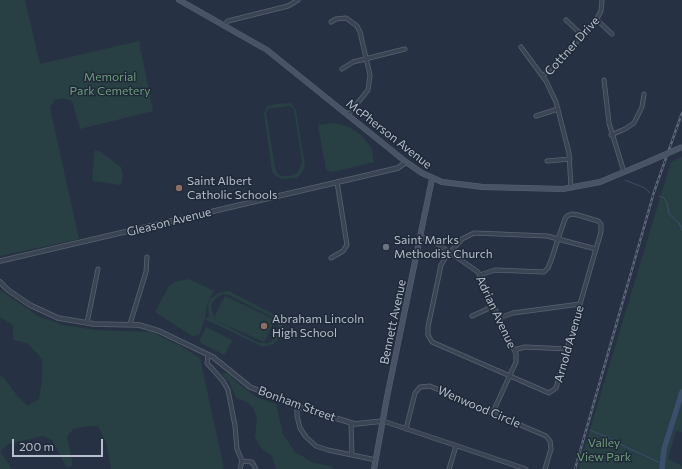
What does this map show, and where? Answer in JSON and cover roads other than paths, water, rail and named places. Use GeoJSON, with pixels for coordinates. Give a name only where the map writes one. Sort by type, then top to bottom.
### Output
{"type":"FeatureCollection","features":[{"type":"Feature","properties":{"kind":"main road","name":"McPherson Avenue"},"geometry":{"type":"LineString","coordinates":[[179,0],[272,54],[406,162],[432,179],[464,186],[556,189],[571,188],[592,184],[682,147]]}},
{"type":"Feature","properties":{"kind":"main road","name":"Bennett Avenue"},"geometry":{"type":"LineString","coordinates":[[374,469],[432,179]]}},
{"type":"Feature","properties":{"kind":"street"},"geometry":{"type":"LineString","coordinates":[[224,25],[228,21],[288,6],[298,0]]}},
{"type":"Feature","properties":{"kind":"street","name":"Cottner Drive"},"geometry":{"type":"LineString","coordinates":[[571,188],[570,159],[558,109],[551,90],[543,76],[597,20],[601,11],[602,0]]}},
{"type":"Feature","properties":{"kind":"street"},"geometry":{"type":"LineString","coordinates":[[331,22],[336,19],[346,18],[355,24],[360,32],[370,78],[370,87],[348,115]]}},
{"type":"Feature","properties":{"kind":"street"},"geometry":{"type":"LineString","coordinates":[[566,20],[582,35]]}},
{"type":"Feature","properties":{"kind":"street"},"geometry":{"type":"LineString","coordinates":[[597,20],[612,34]]}},
{"type":"Feature","properties":{"kind":"street"},"geometry":{"type":"LineString","coordinates":[[521,47],[543,76]]}},
{"type":"Feature","properties":{"kind":"street"},"geometry":{"type":"LineString","coordinates":[[342,68],[350,62],[405,49]]}},
{"type":"Feature","properties":{"kind":"street"},"geometry":{"type":"LineString","coordinates":[[604,80],[606,106],[611,135],[624,172]]}},
{"type":"Feature","properties":{"kind":"street"},"geometry":{"type":"LineString","coordinates":[[611,135],[634,123],[642,107],[644,94]]}},
{"type":"Feature","properties":{"kind":"street"},"geometry":{"type":"LineString","coordinates":[[536,116],[558,109]]}},
{"type":"Feature","properties":{"kind":"street"},"geometry":{"type":"LineString","coordinates":[[547,161],[570,159]]}},
{"type":"Feature","properties":{"kind":"street","name":"Gleason Avenue"},"geometry":{"type":"LineString","coordinates":[[0,261],[398,168],[406,162]]}},
{"type":"Feature","properties":{"kind":"street"},"geometry":{"type":"LineString","coordinates":[[331,258],[343,251],[347,245],[337,182]]}},
{"type":"Feature","properties":{"kind":"street"},"geometry":{"type":"LineString","coordinates":[[480,275],[495,270],[544,272],[548,268],[565,219],[569,215],[591,219],[598,221],[601,224],[596,249]]}},
{"type":"Feature","properties":{"kind":"street","name":"Arnold Avenue"},"geometry":{"type":"LineString","coordinates":[[474,233],[541,236],[596,249],[556,388],[552,392],[545,392],[509,377],[439,346],[430,338],[428,327],[441,266],[450,252],[464,237],[474,233]]}},
{"type":"Feature","properties":{"kind":"street","name":"Adrian Avenue"},"geometry":{"type":"LineString","coordinates":[[421,237],[432,240],[474,269],[480,275],[514,350],[516,360],[493,412]]}},
{"type":"Feature","properties":{"kind":"street"},"geometry":{"type":"LineString","coordinates":[[130,324],[146,272],[147,257]]}},
{"type":"Feature","properties":{"kind":"street"},"geometry":{"type":"LineString","coordinates":[[87,323],[98,269]]}},
{"type":"Feature","properties":{"kind":"street","name":"Bonham Street"},"geometry":{"type":"LineString","coordinates":[[0,282],[18,297],[47,314],[66,320],[87,323],[130,324],[146,326],[159,331],[208,355],[250,387],[297,406],[361,425],[374,421],[383,421]]}},
{"type":"Feature","properties":{"kind":"street"},"geometry":{"type":"LineString","coordinates":[[499,318],[513,313],[580,304]]}},
{"type":"Feature","properties":{"kind":"street"},"geometry":{"type":"LineString","coordinates":[[472,316],[494,306]]}},
{"type":"Feature","properties":{"kind":"street"},"geometry":{"type":"LineString","coordinates":[[514,350],[525,347],[567,349]]}},
{"type":"Feature","properties":{"kind":"street"},"geometry":{"type":"LineString","coordinates":[[208,355],[207,363],[224,381],[228,390],[235,426],[237,449],[242,460],[240,469]]}},
{"type":"Feature","properties":{"kind":"street","name":"Wenwood Circle"},"geometry":{"type":"LineString","coordinates":[[406,429],[415,393],[423,386],[433,386],[543,434],[549,439],[551,449],[545,469]]}},
{"type":"Feature","properties":{"kind":"street"},"geometry":{"type":"LineString","coordinates":[[297,406],[297,416],[300,428],[311,442],[320,448],[376,460]]}},
{"type":"Feature","properties":{"kind":"street"},"geometry":{"type":"LineString","coordinates":[[383,421],[526,469]]}},
{"type":"Feature","properties":{"kind":"street"},"geometry":{"type":"LineString","coordinates":[[351,423],[352,455]]}},
{"type":"Feature","properties":{"kind":"street"},"geometry":{"type":"LineString","coordinates":[[449,469],[456,446]]}},
{"type":"Feature","properties":{"kind":"street"},"geometry":{"type":"LineString","coordinates":[[242,460],[252,462],[256,469]]}},
{"type":"Feature","properties":{"kind":"waterway"},"geometry":{"type":"LineString","coordinates":[[625,180],[645,188],[650,193]]}},
{"type":"Feature","properties":{"kind":"waterway"},"geometry":{"type":"LineString","coordinates":[[659,196],[664,198],[667,203],[669,214],[679,223],[682,231]]}},
{"type":"Feature","properties":{"kind":"waterway"},"geometry":{"type":"LineString","coordinates":[[662,469],[664,449],[682,392]]}},
{"type":"Feature","properties":{"kind":"waterway"},"geometry":{"type":"LineString","coordinates":[[590,430],[663,464]]}},
{"type":"Feature","properties":{"kind":"railway"},"geometry":{"type":"LineString","coordinates":[[575,469],[654,192],[682,113]]}},
{"type":"Feature","properties":{"kind":"place","name":"Saint Albert Catholic Schools"},"geometry":{"type":"Point","coordinates":[179,188]}},
{"type":"Feature","properties":{"kind":"place","name":"Saint Marks Methodist Church"},"geometry":{"type":"Point","coordinates":[386,247]}},
{"type":"Feature","properties":{"kind":"place","name":"Abraham Lincoln High School"},"geometry":{"type":"Point","coordinates":[264,326]}},
{"type":"Feature","properties":{"kind":"park label","name":"Memorial Park Cemetery"},"geometry":{"type":"Point","coordinates":[110,84]}},
{"type":"Feature","properties":{"kind":"park label","name":"Valley View Park"},"geometry":{"type":"Point","coordinates":[604,450]}}]}
